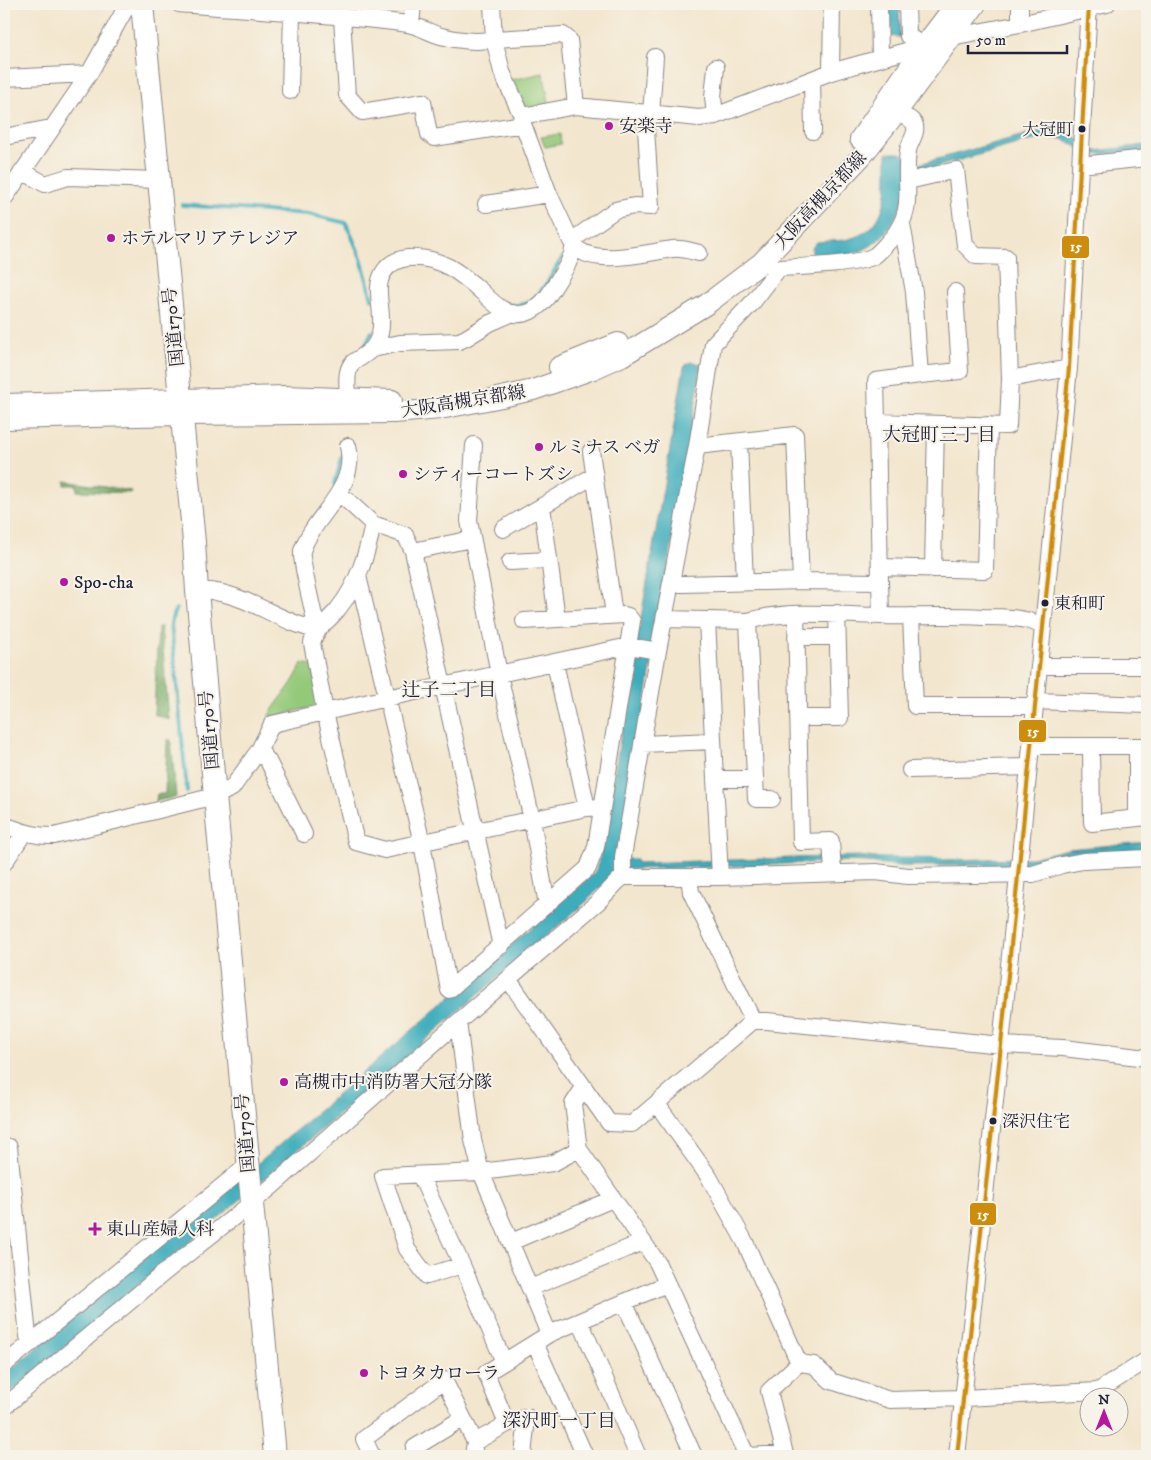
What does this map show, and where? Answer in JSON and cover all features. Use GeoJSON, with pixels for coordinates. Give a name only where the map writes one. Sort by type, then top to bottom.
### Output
{"type":"FeatureCollection","features":[{"type":"Feature","properties":{"kind":"highway","name":"国道170号"},"geometry":{"type":"LineString","coordinates":[[142,4],[194,542],[248,1165],[276,1456]]}},
{"type":"Feature","properties":{"kind":"main road","name":"大阪高槻京都線"},"geometry":{"type":"LineString","coordinates":[[4,419],[285,396],[370,400],[414,398],[464,392],[536,375],[638,334],[699,297],[749,258],[793,215],[856,144],[924,46],[956,4]]}},
{"type":"Feature","properties":{"kind":"main road","name":"大阪高槻京都線"},"geometry":{"type":"LineString","coordinates":[[4,404],[181,406],[347,414],[394,413],[440,409],[482,402],[533,390],[593,369],[622,356],[701,308],[761,263],[862,156],[976,4]]}},
{"type":"Feature","properties":{"kind":"street"},"geometry":{"type":"LineString","coordinates":[[6,192],[89,74],[128,4]]}},
{"type":"Feature","properties":{"kind":"street"},"geometry":{"type":"LineString","coordinates":[[179,4],[411,25],[440,36],[486,41],[563,35],[569,40],[576,106]]}},
{"type":"Feature","properties":{"kind":"street"},"geometry":{"type":"LineString","coordinates":[[411,25],[413,4]]}},
{"type":"Feature","properties":{"kind":"street"},"geometry":{"type":"LineString","coordinates":[[492,4],[494,39],[502,72],[549,194],[572,244],[581,252],[603,257],[623,257],[674,249],[699,253]]}},
{"type":"Feature","properties":{"kind":"street"},"geometry":{"type":"LineString","coordinates":[[831,72],[832,4]]}},
{"type":"Feature","properties":{"kind":"street"},"geometry":{"type":"LineString","coordinates":[[879,4],[886,56]]}},
{"type":"Feature","properties":{"kind":"street"},"geometry":{"type":"LineString","coordinates":[[907,4],[908,36],[924,46]]}},
{"type":"Feature","properties":{"kind":"street"},"geometry":{"type":"LineString","coordinates":[[1020,4],[1020,24]]}},
{"type":"Feature","properties":{"kind":"street"},"geometry":{"type":"LineString","coordinates":[[342,18],[347,95],[362,112],[422,102],[429,134],[434,138],[522,120],[576,106],[699,118],[715,116],[831,72],[950,37],[1020,24],[1088,6],[1107,4]]}},
{"type":"Feature","properties":{"kind":"street"},"geometry":{"type":"LineString","coordinates":[[958,1456],[1069,368],[1088,6]]}},
{"type":"Feature","properties":{"kind":"street"},"geometry":{"type":"LineString","coordinates":[[290,91],[292,13]]}},
{"type":"Feature","properties":{"kind":"street"},"geometry":{"type":"LineString","coordinates":[[572,244],[615,210],[634,206],[651,208],[648,114],[654,57]]}},
{"type":"Feature","properties":{"kind":"street"},"geometry":{"type":"LineString","coordinates":[[715,116],[713,97],[716,66]]}},
{"type":"Feature","properties":{"kind":"street"},"geometry":{"type":"LineString","coordinates":[[4,78],[89,74]]}},
{"type":"Feature","properties":{"kind":"street"},"geometry":{"type":"LineString","coordinates":[[812,79],[813,131]]}},
{"type":"Feature","properties":{"kind":"street"},"geometry":{"type":"LineString","coordinates":[[4,1407],[153,1282],[269,1189],[458,1022],[598,902],[617,882],[623,869],[656,651],[664,619],[697,446],[714,344],[752,303],[779,268],[849,262],[874,256],[888,243],[902,224],[907,204],[908,150],[915,127],[909,118],[896,113]]}},
{"type":"Feature","properties":{"kind":"street"},"geometry":{"type":"LineString","coordinates":[[4,137],[51,128]]}},
{"type":"Feature","properties":{"kind":"street"},"geometry":{"type":"LineString","coordinates":[[1081,153],[1147,158]]}},
{"type":"Feature","properties":{"kind":"street"},"geometry":{"type":"LineString","coordinates":[[877,422],[1008,426],[1010,379],[1006,257],[976,256],[965,245],[956,170],[908,174]]}},
{"type":"Feature","properties":{"kind":"street"},"geometry":{"type":"LineString","coordinates":[[22,171],[45,184],[68,177],[158,180]]}},
{"type":"Feature","properties":{"kind":"street"},"geometry":{"type":"LineString","coordinates":[[486,204],[549,194]]}},
{"type":"Feature","properties":{"kind":"street"},"geometry":{"type":"LineString","coordinates":[[902,224],[914,292],[920,375]]}},
{"type":"Feature","properties":{"kind":"street"},"geometry":{"type":"LineString","coordinates":[[373,349],[380,332],[382,316],[380,280],[382,274],[391,264],[403,259],[427,259],[443,264],[472,283],[502,310],[513,313],[529,312],[543,303],[572,256],[572,244]]}},
{"type":"Feature","properties":{"kind":"street"},"geometry":{"type":"LineString","coordinates":[[881,616],[876,381],[960,371],[955,292]]}},
{"type":"Feature","properties":{"kind":"street"},"geometry":{"type":"LineString","coordinates":[[348,399],[348,371],[351,364],[373,349],[400,343],[459,341],[490,323],[513,313]]}},
{"type":"Feature","properties":{"kind":"street"},"geometry":{"type":"LineString","coordinates":[[1010,379],[1069,368]]}},
{"type":"Feature","properties":{"kind":"street"},"geometry":{"type":"LineString","coordinates":[[933,569],[936,424]]}},
{"type":"Feature","properties":{"kind":"street"},"geometry":{"type":"LineString","coordinates":[[671,583],[801,581],[933,569],[985,570],[989,425]]}},
{"type":"Feature","properties":{"kind":"street"},"geometry":{"type":"LineString","coordinates":[[697,446],[795,435],[801,581]]}},
{"type":"Feature","properties":{"kind":"street"},"geometry":{"type":"LineString","coordinates":[[739,442],[745,582]]}},
{"type":"Feature","properties":{"kind":"street"},"geometry":{"type":"LineString","coordinates":[[474,445],[469,521],[499,674],[532,820],[547,904]]}},
{"type":"Feature","properties":{"kind":"street"},"geometry":{"type":"LineString","coordinates":[[317,630],[301,554],[310,534],[342,490],[350,460],[348,446]]}},
{"type":"Feature","properties":{"kind":"street"},"geometry":{"type":"LineString","coordinates":[[592,451],[614,615]]}},
{"type":"Feature","properties":{"kind":"street"},"geometry":{"type":"LineString","coordinates":[[503,529],[595,475]]}},
{"type":"Feature","properties":{"kind":"street"},"geometry":{"type":"LineString","coordinates":[[339,493],[373,524],[405,535],[413,551],[501,946]]}},
{"type":"Feature","properties":{"kind":"street"},"geometry":{"type":"LineString","coordinates":[[542,506],[557,619]]}},
{"type":"Feature","properties":{"kind":"street"},"geometry":{"type":"LineString","coordinates":[[373,524],[367,553],[358,576],[338,609],[317,630],[312,642],[325,712],[356,842],[385,850],[594,808]]}},
{"type":"Feature","properties":{"kind":"street"},"geometry":{"type":"LineString","coordinates":[[413,551],[472,539]]}},
{"type":"Feature","properties":{"kind":"street"},"geometry":{"type":"LineString","coordinates":[[510,562],[549,560]]}},
{"type":"Feature","properties":{"kind":"street"},"geometry":{"type":"LineString","coordinates":[[358,576],[422,843],[449,990],[588,868],[596,847],[594,808],[555,663]]}},
{"type":"Feature","properties":{"kind":"street"},"geometry":{"type":"LineString","coordinates":[[197,591],[216,592],[253,604],[304,628],[317,630]]}},
{"type":"Feature","properties":{"kind":"street"},"geometry":{"type":"LineString","coordinates":[[664,619],[748,621],[796,614],[837,614],[1011,618],[1034,621],[1043,626]]}},
{"type":"Feature","properties":{"kind":"street"},"geometry":{"type":"LineString","coordinates":[[796,614],[800,718],[801,842],[832,841],[833,872]]}},
{"type":"Feature","properties":{"kind":"street"},"geometry":{"type":"LineString","coordinates":[[800,718],[840,718],[837,614]]}},
{"type":"Feature","properties":{"kind":"street"},"geometry":{"type":"LineString","coordinates":[[524,621],[614,615],[624,615],[631,618],[632,647],[594,808]]}},
{"type":"Feature","properties":{"kind":"street"},"geometry":{"type":"LineString","coordinates":[[911,616],[915,706],[1147,705]]}},
{"type":"Feature","properties":{"kind":"street"},"geometry":{"type":"LineString","coordinates":[[707,620],[720,868]]}},
{"type":"Feature","properties":{"kind":"street"},"geometry":{"type":"LineString","coordinates":[[748,621],[756,800],[772,799]]}},
{"type":"Feature","properties":{"kind":"street"},"geometry":{"type":"LineString","coordinates":[[796,637],[838,637]]}},
{"type":"Feature","properties":{"kind":"street"},"geometry":{"type":"LineString","coordinates":[[4,825],[40,837],[54,836],[215,796],[232,788],[259,750],[272,724],[632,647],[656,651]]}},
{"type":"Feature","properties":{"kind":"street"},"geometry":{"type":"LineString","coordinates":[[1039,666],[1147,666]]}},
{"type":"Feature","properties":{"kind":"street"},"geometry":{"type":"LineString","coordinates":[[642,744],[713,741]]}},
{"type":"Feature","properties":{"kind":"street"},"geometry":{"type":"LineString","coordinates":[[1031,746],[1091,746],[1142,746],[1142,818],[1092,823],[1091,746]]}},
{"type":"Feature","properties":{"kind":"street"},"geometry":{"type":"LineString","coordinates":[[259,750],[268,761],[304,834]]}},
{"type":"Feature","properties":{"kind":"street"},"geometry":{"type":"LineString","coordinates":[[910,770],[1029,767]]}},
{"type":"Feature","properties":{"kind":"street"},"geometry":{"type":"LineString","coordinates":[[715,779],[755,779]]}},
{"type":"Feature","properties":{"kind":"street"},"geometry":{"type":"LineString","coordinates":[[4,863],[24,833]]}},
{"type":"Feature","properties":{"kind":"street"},"geometry":{"type":"LineString","coordinates":[[623,869],[689,877],[720,868],[876,872],[908,876],[1019,872],[1033,874],[1082,861],[1147,858]]}},
{"type":"Feature","properties":{"kind":"street"},"geometry":{"type":"LineString","coordinates":[[689,877],[691,892],[753,1022]]}},
{"type":"Feature","properties":{"kind":"street"},"geometry":{"type":"LineString","coordinates":[[508,979],[609,1123],[632,1124],[753,1022],[767,1021],[1001,1045],[1063,1048],[1147,1058]]}},
{"type":"Feature","properties":{"kind":"street"},"geometry":{"type":"LineString","coordinates":[[458,1022],[473,1140],[482,1172],[549,1334]]}},
{"type":"Feature","properties":{"kind":"street"},"geometry":{"type":"LineString","coordinates":[[584,1087],[573,1104],[579,1148],[658,1262],[747,1456]]}},
{"type":"Feature","properties":{"kind":"street"},"geometry":{"type":"LineString","coordinates":[[657,1104],[709,1177],[745,1242],[799,1363]]}},
{"type":"Feature","properties":{"kind":"street"},"geometry":{"type":"LineString","coordinates":[[4,1148],[9,1147],[28,1336],[32,1343]]}},
{"type":"Feature","properties":{"kind":"street"},"geometry":{"type":"LineString","coordinates":[[462,1265],[427,1276],[407,1249],[383,1176],[482,1172],[553,1163],[579,1148]]}},
{"type":"Feature","properties":{"kind":"street"},"geometry":{"type":"LineString","coordinates":[[4,1365],[248,1165]]}},
{"type":"Feature","properties":{"kind":"street"},"geometry":{"type":"LineString","coordinates":[[420,1175],[504,1362]]}},
{"type":"Feature","properties":{"kind":"street"},"geometry":{"type":"LineString","coordinates":[[511,1242],[613,1199]]}},
{"type":"Feature","properties":{"kind":"street"},"geometry":{"type":"LineString","coordinates":[[530,1288],[643,1242]]}},
{"type":"Feature","properties":{"kind":"street"},"geometry":{"type":"LineString","coordinates":[[507,1424],[486,1373],[549,1334],[667,1284]]}},
{"type":"Feature","properties":{"kind":"street"},"geometry":{"type":"LineString","coordinates":[[624,1302],[694,1456]]}},
{"type":"Feature","properties":{"kind":"street"},"geometry":{"type":"LineString","coordinates":[[580,1321],[638,1456]]}},
{"type":"Feature","properties":{"kind":"street"},"geometry":{"type":"LineString","coordinates":[[535,1343],[586,1456]]}},
{"type":"Feature","properties":{"kind":"street"},"geometry":{"type":"LineString","coordinates":[[799,1363],[814,1365],[832,1381],[890,1400],[1098,1392],[1147,1360]]}},
{"type":"Feature","properties":{"kind":"street"},"geometry":{"type":"LineString","coordinates":[[743,1456],[786,1455],[769,1392],[799,1363]]}},
{"type":"Feature","properties":{"kind":"street"},"geometry":{"type":"LineString","coordinates":[[372,1456],[364,1439],[444,1380],[463,1418],[474,1449],[507,1424],[527,1416],[523,1456]]}},
{"type":"Feature","properties":{"kind":"street"},"geometry":{"type":"LineString","coordinates":[[417,1456],[414,1448],[463,1418]]}},
{"type":"Feature","properties":{"kind":"green space"},"geometry":{"type":"Polygon","coordinates":[[[543,73],[550,106],[527,110],[511,80],[543,73]]]}},
{"type":"Feature","properties":{"kind":"green space"},"geometry":{"type":"Polygon","coordinates":[[[560,134],[561,144],[545,147],[541,137],[560,134]]]}},
{"type":"Feature","properties":{"kind":"green space"},"geometry":{"type":"Polygon","coordinates":[[[65,481],[131,491],[131,493],[77,491],[77,485],[65,485],[65,481]]]}},
{"type":"Feature","properties":{"kind":"green space"},"geometry":{"type":"Polygon","coordinates":[[[158,627],[161,627],[169,720],[154,714],[158,627]]]}},
{"type":"Feature","properties":{"kind":"green space"},"geometry":{"type":"Polygon","coordinates":[[[302,663],[313,666],[321,705],[272,717],[269,715],[302,663]]]}},
{"type":"Feature","properties":{"kind":"green space"},"geometry":{"type":"Polygon","coordinates":[[[167,740],[171,740],[176,797],[156,801],[157,794],[165,794],[167,740]]]}},
{"type":"Feature","properties":{"kind":"water"},"geometry":{"type":"Polygon","coordinates":[[[883,4],[899,4],[900,37],[884,36],[883,4]]]}},
{"type":"Feature","properties":{"kind":"water"},"geometry":{"type":"Polygon","coordinates":[[[1035,132],[1068,133],[1096,151],[1147,145],[1147,151],[1091,155],[1063,139],[1047,138],[1024,142],[914,173],[900,209],[888,230],[880,239],[853,254],[812,256],[812,248],[817,242],[844,240],[859,235],[871,228],[883,207],[886,194],[887,153],[902,153],[912,166],[1035,132]]]}},
{"type":"Feature","properties":{"kind":"water"},"geometry":{"type":"Polygon","coordinates":[[[690,362],[702,364],[619,859],[636,859],[637,863],[858,856],[900,861],[1032,858],[1068,849],[1147,842],[1147,849],[1072,854],[1031,865],[901,866],[848,861],[615,871],[587,901],[228,1210],[4,1398],[4,1375],[270,1153],[594,873],[599,863],[684,367],[690,362]]]}},
{"type":"Feature","properties":{"kind":"waterway"},"geometry":{"type":"LineString","coordinates":[[182,205],[308,214],[346,223],[361,258],[372,299]]}},
{"type":"Feature","properties":{"kind":"waterway"},"geometry":{"type":"LineString","coordinates":[[510,305],[520,305],[535,297],[547,283],[562,258]]}},
{"type":"Feature","properties":{"kind":"waterway"},"geometry":{"type":"LineString","coordinates":[[365,346],[372,332]]}},
{"type":"Feature","properties":{"kind":"waterway"},"geometry":{"type":"LineString","coordinates":[[335,484],[342,457]]}},
{"type":"Feature","properties":{"kind":"waterway"},"geometry":{"type":"LineString","coordinates":[[176,609],[171,624],[187,791]]}},
{"type":"Feature","properties":{"kind":"waterway"},"geometry":{"type":"LineString","coordinates":[[878,859],[941,860]]}},
{"type":"Feature","properties":{"kind":"transit line","name":"15"},"geometry":{"type":"LineString","coordinates":[[957,1456],[1001,1045],[1069,368],[1089,4]]}},
{"type":"Feature","properties":{"kind":"place","name":"安楽寺"},"geometry":{"type":"Point","coordinates":[609,126]}},
{"type":"Feature","properties":{"kind":"place","name":"大冠町"},"geometry":{"type":"Point","coordinates":[1082,129]}},
{"type":"Feature","properties":{"kind":"place","name":"ホテルマリアテレジア"},"geometry":{"type":"Point","coordinates":[111,238]}},
{"type":"Feature","properties":{"kind":"place","name":"ルミナス ベガ"},"geometry":{"type":"Point","coordinates":[539,447]}},
{"type":"Feature","properties":{"kind":"place","name":"シティーコートズシ"},"geometry":{"type":"Point","coordinates":[403,474]}},
{"type":"Feature","properties":{"kind":"place","name":"Spo-cha"},"geometry":{"type":"Point","coordinates":[64,582]}},
{"type":"Feature","properties":{"kind":"place","name":"東和町"},"geometry":{"type":"Point","coordinates":[1045,603]}},
{"type":"Feature","properties":{"kind":"place","name":"高槻市中消防署大冠分隊"},"geometry":{"type":"Point","coordinates":[284,1082]}},
{"type":"Feature","properties":{"kind":"place","name":"深沢住宅"},"geometry":{"type":"Point","coordinates":[993,1121]}},
{"type":"Feature","properties":{"kind":"place","name":"東山産婦人科"},"geometry":{"type":"Point","coordinates":[95,1229]}},
{"type":"Feature","properties":{"kind":"place","name":"トヨタカローラ"},"geometry":{"type":"Point","coordinates":[364,1373]}},
{"type":"Feature","properties":{"kind":"district","name":"大冠町三丁目"},"geometry":{"type":"Point","coordinates":[939,434]}},
{"type":"Feature","properties":{"kind":"district","name":"辻子二丁目"},"geometry":{"type":"Point","coordinates":[449,689]}},
{"type":"Feature","properties":{"kind":"district","name":"深沢町一丁目"},"geometry":{"type":"Point","coordinates":[559,1420]}}]}
